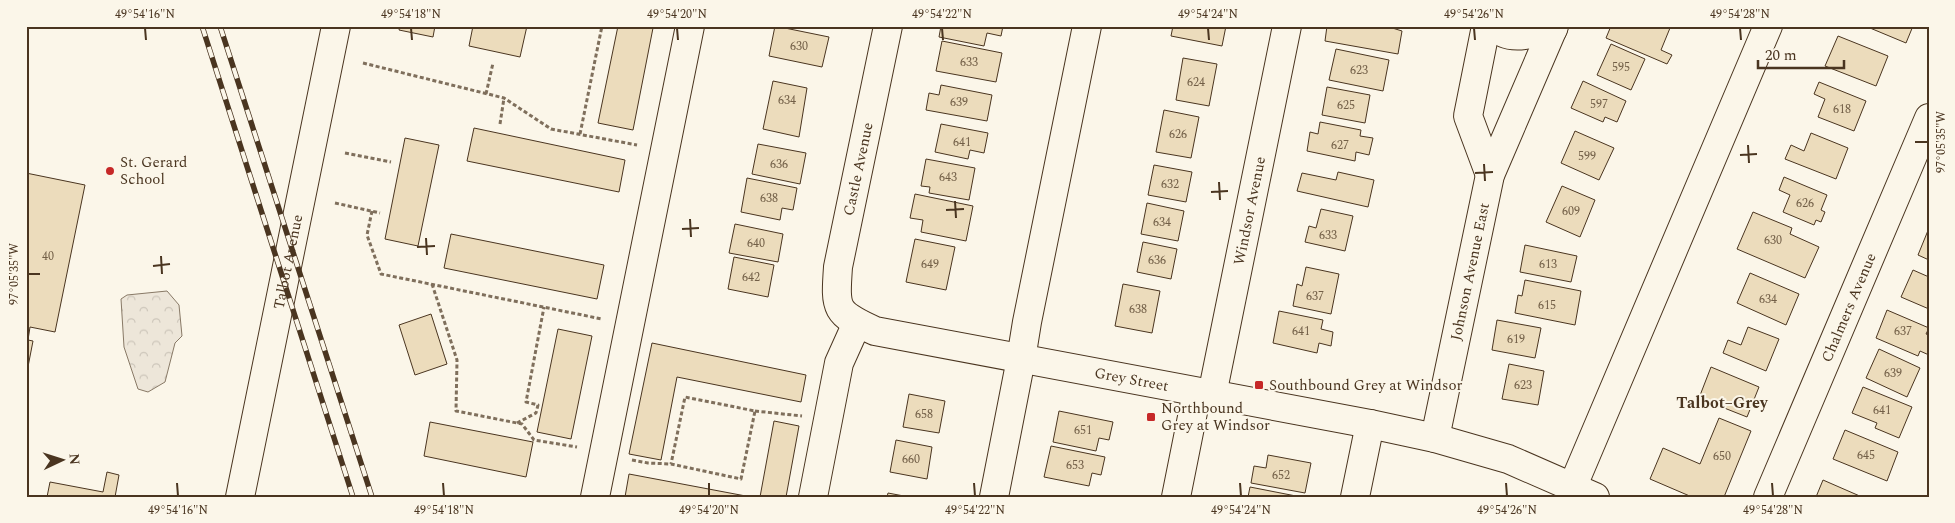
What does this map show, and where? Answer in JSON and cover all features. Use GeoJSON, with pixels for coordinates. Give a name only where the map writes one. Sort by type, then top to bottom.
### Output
{"type":"FeatureCollection","features":[{"type":"Feature","properties":{"kind":"street","name":"Talbot Avenue"},"geometry":{"type":"LineString","coordinates":[[240,497],[336,26]]}},
{"type":"Feature","properties":{"kind":"street"},"geometry":{"type":"LineString","coordinates":[[595,497],[690,26]]}},
{"type":"Feature","properties":{"kind":"street","name":"Castle Avenue"},"geometry":{"type":"LineString","coordinates":[[850,318],[838,305],[838,267],[888,26]]}},
{"type":"Feature","properties":{"kind":"street"},"geometry":{"type":"LineString","coordinates":[[994,497],[1027,322],[1087,26]]}},
{"type":"Feature","properties":{"kind":"street","name":"Windsor Avenue"},"geometry":{"type":"LineString","coordinates":[[1176,497],[1204,394],[1287,26]]}},
{"type":"Feature","properties":{"kind":"street"},"geometry":{"type":"LineString","coordinates":[[1486,26],[1468,116],[1490,175]]}},
{"type":"Feature","properties":{"kind":"street"},"geometry":{"type":"LineString","coordinates":[[1495,26],[1499,31],[1512,36],[1553,28]]}},
{"type":"Feature","properties":{"kind":"street"},"geometry":{"type":"LineString","coordinates":[[1583,492],[1768,26]]}},
{"type":"Feature","properties":{"kind":"street","name":"Johnson Avenue East"},"geometry":{"type":"LineString","coordinates":[[1435,438],[1490,175],[1553,28]]}},
{"type":"Feature","properties":{"kind":"street","name":"Chalmers Avenue"},"geometry":{"type":"LineString","coordinates":[[1768,497],[1929,118]]}},
{"type":"Feature","properties":{"kind":"street"},"geometry":{"type":"LineString","coordinates":[[813,497],[850,318]]}},
{"type":"Feature","properties":{"kind":"street","name":"Grey Street"},"geometry":{"type":"LineString","coordinates":[[850,318],[875,331],[1370,424],[1435,438],[1508,459],[1583,492]]}},
{"type":"Feature","properties":{"kind":"street"},"geometry":{"type":"LineString","coordinates":[[1355,497],[1370,424]]}},
{"type":"Feature","properties":{"kind":"path"},"geometry":{"type":"LineString","coordinates":[[580,134],[602,26]]}},
{"type":"Feature","properties":{"kind":"path"},"geometry":{"type":"LineString","coordinates":[[363,63],[504,98],[551,129],[664,150]]}},
{"type":"Feature","properties":{"kind":"path"},"geometry":{"type":"LineString","coordinates":[[486,94],[493,63]]}},
{"type":"Feature","properties":{"kind":"path"},"geometry":{"type":"LineString","coordinates":[[500,124],[504,98]]}},
{"type":"Feature","properties":{"kind":"path"},"geometry":{"type":"LineString","coordinates":[[345,153],[391,162]]}},
{"type":"Feature","properties":{"kind":"path"},"geometry":{"type":"LineString","coordinates":[[335,203],[380,213]]}},
{"type":"Feature","properties":{"kind":"path"},"geometry":{"type":"LineString","coordinates":[[372,211],[367,235],[381,274],[631,325]]}},
{"type":"Feature","properties":{"kind":"path"},"geometry":{"type":"LineString","coordinates":[[432,284],[457,360],[456,411],[522,424],[534,440],[604,452],[648,463],[671,464],[740,479],[755,411]]}},
{"type":"Feature","properties":{"kind":"path"},"geometry":{"type":"LineString","coordinates":[[517,423],[536,413],[538,405],[526,402],[544,307]]}},
{"type":"Feature","properties":{"kind":"path"},"geometry":{"type":"LineString","coordinates":[[671,464],[685,397],[755,411],[829,418]]}},
{"type":"Feature","properties":{"kind":"green space"},"geometry":{"type":"Polygon","coordinates":[[[167,291],[179,305],[182,336],[175,343],[165,382],[148,392],[138,389],[124,347],[121,299],[127,295],[167,291]]]}},
{"type":"Feature","properties":{"kind":"building"},"geometry":{"type":"Polygon","coordinates":[[[400,26],[435,26],[433,37],[399,30],[400,26]]]}},
{"type":"Feature","properties":{"kind":"building"},"geometry":{"type":"Polygon","coordinates":[[[473,26],[527,26],[520,57],[469,46],[473,26]]]}},
{"type":"Feature","properties":{"kind":"building"},"geometry":{"type":"Polygon","coordinates":[[[618,26],[653,28],[633,130],[598,123],[618,26]]]}},
{"type":"Feature","properties":{"kind":"building"},"geometry":{"type":"Polygon","coordinates":[[[775,26],[829,37],[822,67],[769,56],[775,26]]]}},
{"type":"Feature","properties":{"kind":"building"},"geometry":{"type":"Polygon","coordinates":[[[941,26],[1003,26],[1001,36],[987,33],[984,46],[939,37],[941,26]]]}},
{"type":"Feature","properties":{"kind":"building"},"geometry":{"type":"Polygon","coordinates":[[[1173,26],[1226,26],[1222,46],[1171,36],[1173,26]]]}},
{"type":"Feature","properties":{"kind":"building"},"geometry":{"type":"Polygon","coordinates":[[[1327,26],[1386,26],[1402,31],[1398,54],[1325,41],[1327,26]]]}},
{"type":"Feature","properties":{"kind":"building"},"geometry":{"type":"Polygon","coordinates":[[[1611,26],[1665,26],[1670,28],[1661,50],[1672,55],[1667,64],[1606,38],[1611,26]]]}},
{"type":"Feature","properties":{"kind":"building"},"geometry":{"type":"Polygon","coordinates":[[[1871,26],[1913,26],[1906,43],[1870,28],[1871,26]]]}},
{"type":"Feature","properties":{"kind":"building"},"geometry":{"type":"Polygon","coordinates":[[[1838,36],[1888,56],[1876,86],[1825,66],[1838,36]]]}},
{"type":"Feature","properties":{"kind":"building"},"geometry":{"type":"Polygon","coordinates":[[[942,41],[1002,53],[996,82],[936,71],[942,41]]]}},
{"type":"Feature","properties":{"kind":"building"},"geometry":{"type":"Polygon","coordinates":[[[1611,44],[1645,59],[1631,90],[1597,75],[1611,44]]]}},
{"type":"Feature","properties":{"kind":"building"},"geometry":{"type":"Polygon","coordinates":[[[1336,49],[1389,60],[1383,91],[1329,80],[1336,49]]]}},
{"type":"Feature","properties":{"kind":"building"},"geometry":{"type":"Polygon","coordinates":[[[1183,58],[1217,64],[1209,106],[1176,100],[1183,58]]]}},
{"type":"Feature","properties":{"kind":"building"},"geometry":{"type":"Polygon","coordinates":[[[773,81],[807,88],[799,137],[763,129],[773,81]]]}},
{"type":"Feature","properties":{"kind":"building"},"geometry":{"type":"Polygon","coordinates":[[[1583,81],[1626,101],[1617,122],[1605,117],[1603,122],[1571,108],[1583,81]]]}},
{"type":"Feature","properties":{"kind":"building"},"geometry":{"type":"Polygon","coordinates":[[[1819,82],[1866,101],[1854,131],[1818,117],[1825,99],[1814,94],[1819,82]]]}},
{"type":"Feature","properties":{"kind":"building"},"geometry":{"type":"Polygon","coordinates":[[[941,85],[992,95],[987,121],[926,110],[929,93],[939,95],[941,85]]]}},
{"type":"Feature","properties":{"kind":"building"},"geometry":{"type":"Polygon","coordinates":[[[1327,87],[1370,95],[1365,123],[1322,115],[1327,87]]]}},
{"type":"Feature","properties":{"kind":"building"},"geometry":{"type":"Polygon","coordinates":[[[1164,110],[1199,117],[1191,158],[1156,152],[1164,110]]]}},
{"type":"Feature","properties":{"kind":"building"},"geometry":{"type":"Polygon","coordinates":[[[1320,122],[1361,130],[1360,136],[1373,138],[1369,155],[1356,152],[1355,161],[1307,151],[1310,132],[1318,134],[1320,122]]]}},
{"type":"Feature","properties":{"kind":"building"},"geometry":{"type":"Polygon","coordinates":[[[941,124],[988,133],[984,153],[970,150],[968,159],[935,152],[941,124]]]}},
{"type":"Feature","properties":{"kind":"building"},"geometry":{"type":"Polygon","coordinates":[[[474,128],[625,160],[619,192],[467,161],[474,128]]]}},
{"type":"Feature","properties":{"kind":"building"},"geometry":{"type":"Polygon","coordinates":[[[1575,131],[1614,148],[1599,180],[1561,163],[1575,131]]]}},
{"type":"Feature","properties":{"kind":"building"},"geometry":{"type":"Polygon","coordinates":[[[1811,133],[1848,148],[1836,179],[1785,159],[1791,145],[1804,151],[1811,133]]]}},
{"type":"Feature","properties":{"kind":"building"},"geometry":{"type":"Polygon","coordinates":[[[405,138],[439,145],[418,246],[385,239],[405,138]]]}},
{"type":"Feature","properties":{"kind":"building"},"geometry":{"type":"Polygon","coordinates":[[[758,144],[806,153],[800,184],[752,174],[758,144]]]}},
{"type":"Feature","properties":{"kind":"building"},"geometry":{"type":"Polygon","coordinates":[[[926,159],[975,168],[969,200],[929,193],[930,187],[921,186],[926,159]]]}},
{"type":"Feature","properties":{"kind":"building"},"geometry":{"type":"Polygon","coordinates":[[[1154,165],[1192,172],[1186,202],[1148,195],[1154,165]]]}},
{"type":"Feature","properties":{"kind":"building"},"geometry":{"type":"Polygon","coordinates":[[[1338,172],[1374,180],[1368,207],[1297,191],[1302,173],[1336,180],[1338,172]]]}},
{"type":"Feature","properties":{"kind":"building","name":"St. Gerard School"},"geometry":{"type":"Polygon","coordinates":[[[26,173],[85,185],[55,332],[30,327],[28,340],[33,341],[26,377],[26,173]]]}},
{"type":"Feature","properties":{"kind":"building"},"geometry":{"type":"Polygon","coordinates":[[[1784,177],[1827,195],[1821,210],[1825,212],[1821,222],[1816,220],[1814,225],[1783,212],[1790,195],[1779,190],[1784,177]]]}},
{"type":"Feature","properties":{"kind":"building"},"geometry":{"type":"Polygon","coordinates":[[[747,178],[797,188],[793,210],[782,208],[780,220],[741,212],[747,178]]]}},
{"type":"Feature","properties":{"kind":"building"},"geometry":{"type":"Polygon","coordinates":[[[1562,186],[1595,200],[1580,237],[1546,222],[1562,186]]]}},
{"type":"Feature","properties":{"kind":"building"},"geometry":{"type":"Polygon","coordinates":[[[915,194],[973,206],[966,241],[921,232],[923,220],[910,218],[915,194]]]}},
{"type":"Feature","properties":{"kind":"building"},"geometry":{"type":"Polygon","coordinates":[[[1147,203],[1184,211],[1178,241],[1141,234],[1147,203]]]}},
{"type":"Feature","properties":{"kind":"building"},"geometry":{"type":"Polygon","coordinates":[[[1321,209],[1353,216],[1345,251],[1305,242],[1309,226],[1316,228],[1321,209]]]}},
{"type":"Feature","properties":{"kind":"building"},"geometry":{"type":"Polygon","coordinates":[[[1753,212],[1792,228],[1790,234],[1819,247],[1805,278],[1737,249],[1753,212]]]}},
{"type":"Feature","properties":{"kind":"building"},"geometry":{"type":"Polygon","coordinates":[[[735,224],[783,234],[778,262],[729,253],[735,224]]]}},
{"type":"Feature","properties":{"kind":"building"},"geometry":{"type":"Polygon","coordinates":[[[1929,228],[1929,260],[1918,255],[1929,228]]]}},
{"type":"Feature","properties":{"kind":"building"},"geometry":{"type":"Polygon","coordinates":[[[451,234],[604,265],[597,299],[444,268],[451,234]]]}},
{"type":"Feature","properties":{"kind":"building"},"geometry":{"type":"Polygon","coordinates":[[[915,239],[955,247],[946,290],[906,282],[915,239]]]}},
{"type":"Feature","properties":{"kind":"building"},"geometry":{"type":"Polygon","coordinates":[[[1143,242],[1177,249],[1171,279],[1137,272],[1143,242]]]}},
{"type":"Feature","properties":{"kind":"building"},"geometry":{"type":"Polygon","coordinates":[[[1525,245],[1577,256],[1571,282],[1520,272],[1525,245]]]}},
{"type":"Feature","properties":{"kind":"building"},"geometry":{"type":"Polygon","coordinates":[[[734,257],[774,265],[768,297],[728,289],[734,257]]]}},
{"type":"Feature","properties":{"kind":"building"},"geometry":{"type":"Polygon","coordinates":[[[1306,267],[1339,274],[1331,314],[1293,306],[1297,284],[1302,286],[1306,267]]]}},
{"type":"Feature","properties":{"kind":"building"},"geometry":{"type":"Polygon","coordinates":[[[1913,270],[1929,277],[1929,309],[1901,297],[1913,270]]]}},
{"type":"Feature","properties":{"kind":"building"},"geometry":{"type":"Polygon","coordinates":[[[1750,273],[1799,294],[1786,325],[1737,303],[1750,273]]]}},
{"type":"Feature","properties":{"kind":"building"},"geometry":{"type":"Polygon","coordinates":[[[1525,280],[1581,291],[1575,325],[1515,313],[1518,295],[1522,296],[1525,280]]]}},
{"type":"Feature","properties":{"kind":"building"},"geometry":{"type":"Polygon","coordinates":[[[1123,284],[1160,291],[1152,333],[1115,326],[1123,284]]]}},
{"type":"Feature","properties":{"kind":"building"},"geometry":{"type":"Polygon","coordinates":[[[1887,310],[1929,328],[1926,334],[1929,335],[1929,355],[1920,351],[1918,356],[1876,338],[1887,310]]]}},
{"type":"Feature","properties":{"kind":"building"},"geometry":{"type":"Polygon","coordinates":[[[1279,311],[1323,320],[1321,329],[1333,332],[1331,346],[1319,343],[1317,353],[1273,343],[1279,311]]]}},
{"type":"Feature","properties":{"kind":"building"},"geometry":{"type":"Polygon","coordinates":[[[431,314],[447,364],[415,375],[399,325],[431,314]]]}},
{"type":"Feature","properties":{"kind":"building"},"geometry":{"type":"Polygon","coordinates":[[[1497,320],[1541,328],[1535,358],[1492,350],[1497,320]]]}},
{"type":"Feature","properties":{"kind":"building"},"geometry":{"type":"Polygon","coordinates":[[[1748,327],[1779,339],[1766,371],[1723,353],[1728,340],[1741,345],[1748,327]]]}},
{"type":"Feature","properties":{"kind":"building"},"geometry":{"type":"Polygon","coordinates":[[[558,329],[592,336],[571,439],[537,432],[558,329]]]}},
{"type":"Feature","properties":{"kind":"building"},"geometry":{"type":"Polygon","coordinates":[[[652,343],[806,375],[801,402],[677,377],[661,460],[629,454],[652,343]]]}},
{"type":"Feature","properties":{"kind":"building"},"geometry":{"type":"Polygon","coordinates":[[[1879,349],[1920,368],[1907,397],[1866,378],[1879,349]]]}},
{"type":"Feature","properties":{"kind":"building"},"geometry":{"type":"Polygon","coordinates":[[[1509,364],[1544,371],[1538,405],[1502,399],[1509,364]]]}},
{"type":"Feature","properties":{"kind":"building"},"geometry":{"type":"Polygon","coordinates":[[[1711,367],[1759,387],[1747,417],[1699,398],[1711,367]]]}},
{"type":"Feature","properties":{"kind":"building"},"geometry":{"type":"Polygon","coordinates":[[[1863,387],[1912,407],[1899,438],[1875,428],[1877,423],[1852,413],[1863,387]]]}},
{"type":"Feature","properties":{"kind":"building"},"geometry":{"type":"Polygon","coordinates":[[[909,394],[945,401],[939,433],[903,427],[909,394]]]}},
{"type":"Feature","properties":{"kind":"building"},"geometry":{"type":"Polygon","coordinates":[[[1059,411],[1113,422],[1109,440],[1099,438],[1096,451],[1053,442],[1059,411]]]}},
{"type":"Feature","properties":{"kind":"building"},"geometry":{"type":"Polygon","coordinates":[[[1719,418],[1751,431],[1724,497],[1692,497],[1650,479],[1663,448],[1700,464],[1719,418]]]}},
{"type":"Feature","properties":{"kind":"building"},"geometry":{"type":"Polygon","coordinates":[[[774,421],[799,426],[786,497],[760,497],[774,421]]]}},
{"type":"Feature","properties":{"kind":"building"},"geometry":{"type":"Polygon","coordinates":[[[430,422],[533,442],[526,477],[424,456],[430,422]]]}},
{"type":"Feature","properties":{"kind":"building"},"geometry":{"type":"Polygon","coordinates":[[[1845,430],[1898,452],[1887,481],[1833,459],[1845,430]]]}},
{"type":"Feature","properties":{"kind":"building"},"geometry":{"type":"Polygon","coordinates":[[[896,440],[932,447],[927,479],[890,472],[896,440]]]}},
{"type":"Feature","properties":{"kind":"building"},"geometry":{"type":"Polygon","coordinates":[[[1051,446],[1105,457],[1101,475],[1092,473],[1089,486],[1044,477],[1051,446]]]}},
{"type":"Feature","properties":{"kind":"building"},"geometry":{"type":"Polygon","coordinates":[[[1268,455],[1311,463],[1305,493],[1251,483],[1254,466],[1266,468],[1268,455]]]}},
{"type":"Feature","properties":{"kind":"building"},"geometry":{"type":"Polygon","coordinates":[[[107,472],[119,475],[115,497],[47,497],[50,482],[103,492],[107,472]]]}},
{"type":"Feature","properties":{"kind":"building"},"geometry":{"type":"Polygon","coordinates":[[[629,474],[751,497],[625,497],[629,474]]]}},
{"type":"Feature","properties":{"kind":"building"},"geometry":{"type":"Polygon","coordinates":[[[1823,480],[1862,497],[1816,497],[1823,480]]]}},
{"type":"Feature","properties":{"kind":"building"},"geometry":{"type":"Polygon","coordinates":[[[1250,487],[1301,497],[1248,497],[1250,487]]]}},
{"type":"Feature","properties":{"kind":"building"},"geometry":{"type":"Polygon","coordinates":[[[888,493],[909,497],[887,497],[888,493]]]}},
{"type":"Feature","properties":{"kind":"railway"},"geometry":{"type":"LineString","coordinates":[[202,26],[353,497]]}},
{"type":"Feature","properties":{"kind":"railway"},"geometry":{"type":"LineString","coordinates":[[220,26],[372,497]]}},
{"type":"Feature","properties":{"kind":"place","name":"St. Gerard School"},"geometry":{"type":"Point","coordinates":[110,171]}},
{"type":"Feature","properties":{"kind":"place","name":"Southbound Grey at Windsor"},"geometry":{"type":"Point","coordinates":[1259,385]}},
{"type":"Feature","properties":{"kind":"place","name":"Northbound Grey at Windsor"},"geometry":{"type":"Point","coordinates":[1151,417]}},
{"type":"Feature","properties":{"kind":"district","name":"Talbot–Grey"},"geometry":{"type":"Point","coordinates":[1722,402]}}]}
